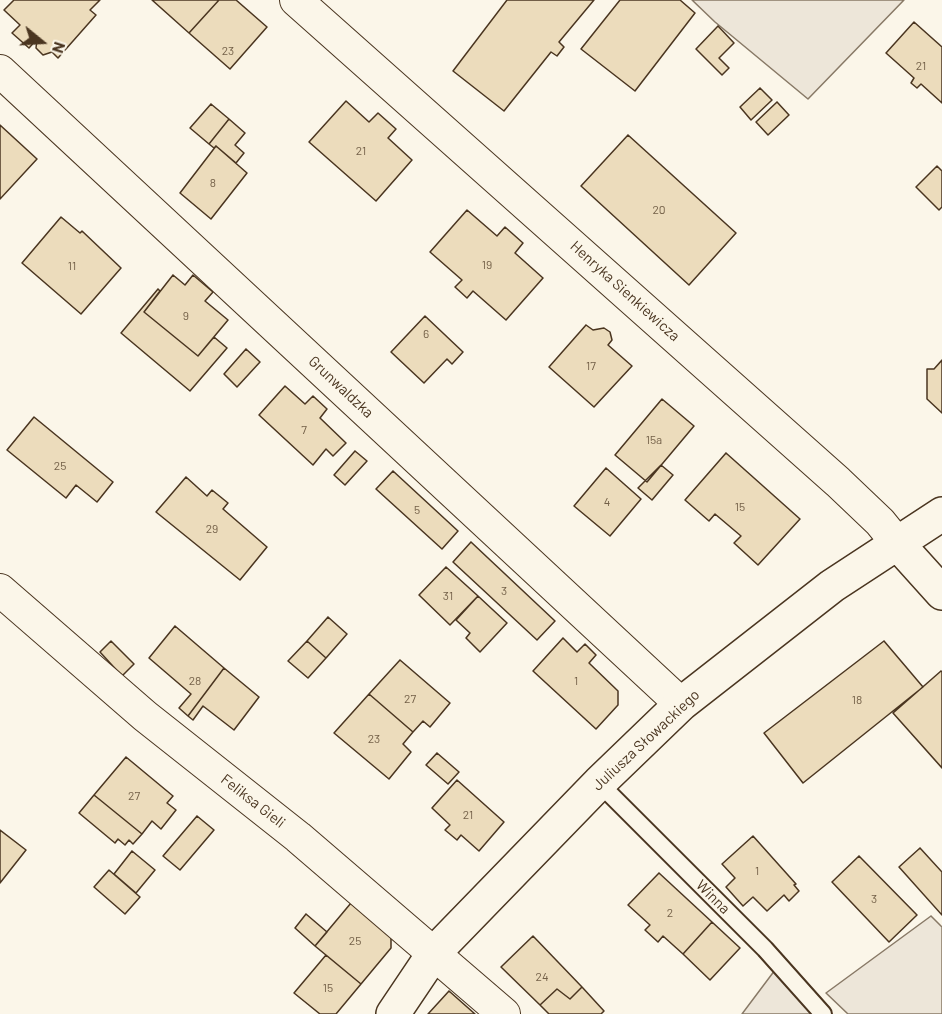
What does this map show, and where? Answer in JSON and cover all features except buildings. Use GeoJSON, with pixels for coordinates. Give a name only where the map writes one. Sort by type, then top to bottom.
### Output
{"type":"FeatureCollection","features":[{"type":"Feature","properties":{"kind":"street","name":"Henryka Sienkiewicza"},"geometry":{"type":"LineString","coordinates":[[296,0],[820,466],[880,522],[942,593]]}},
{"type":"Feature","properties":{"kind":"street","name":"Grunwaldzka"},"geometry":{"type":"LineString","coordinates":[[0,71],[681,704]]}},
{"type":"Feature","properties":{"kind":"street","name":"Juliusza Słowackiego"},"geometry":{"type":"LineString","coordinates":[[393,1014],[434,953],[599,783],[681,704],[832,586],[942,514]]}},
{"type":"Feature","properties":{"kind":"street","name":"Feliksa Gieli"},"geometry":{"type":"LineString","coordinates":[[0,590],[145,716],[298,837],[504,1014]]}},
{"type":"Feature","properties":{"kind":"lane","name":"Winna"},"geometry":{"type":"LineString","coordinates":[[599,783],[765,949],[824,1014]]}},
{"type":"Feature","properties":{"kind":"shaded area"},"geometry":{"type":"Polygon","coordinates":[[[692,0],[904,0],[808,99],[715,22],[692,0]]]}},
{"type":"Feature","properties":{"kind":"shaded area"},"geometry":{"type":"Polygon","coordinates":[[[931,916],[942,927],[942,1014],[848,1014],[826,993],[931,916]]]}},
{"type":"Feature","properties":{"kind":"shaded area"},"geometry":{"type":"Polygon","coordinates":[[[775,970],[814,1014],[742,1014],[775,970]]]}}]}
